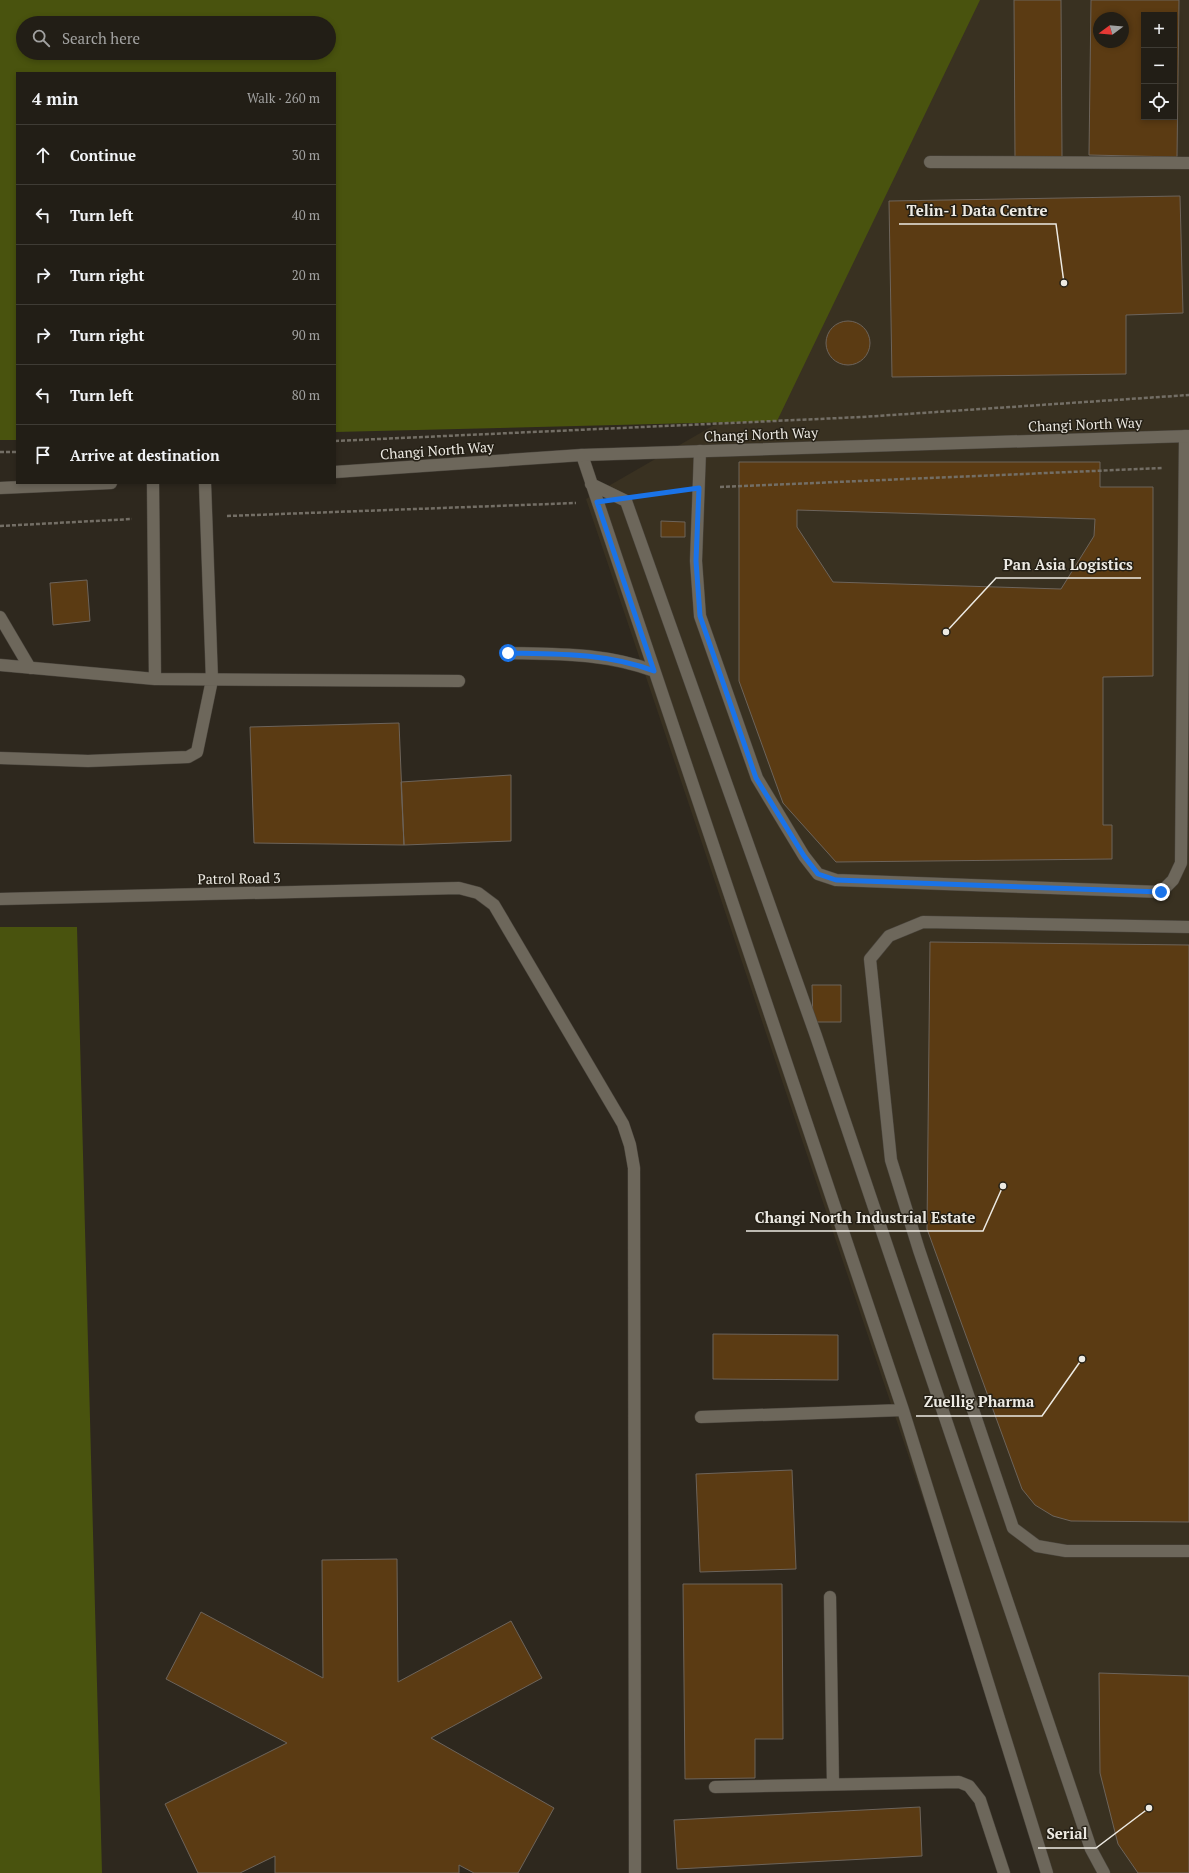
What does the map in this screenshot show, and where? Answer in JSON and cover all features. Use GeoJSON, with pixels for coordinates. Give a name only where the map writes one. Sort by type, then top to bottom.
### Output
{"type":"FeatureCollection","features":[{"type":"Feature","properties":{"kind":"street"},"geometry":{"type":"LineString","coordinates":[[930,162],[1189,163]]}},
{"type":"Feature","properties":{"kind":"street"},"geometry":{"type":"LineString","coordinates":[[700,451],[696,561],[700,616],[756,778],[804,856],[818,874],[836,880],[1161,892],[1173,880],[1181,863],[1184,468],[1187,436]]}},
{"type":"Feature","properties":{"kind":"street","name":"Changi North Way"},"geometry":{"type":"LineString","coordinates":[[336,472],[582,455],[1187,436]]}},
{"type":"Feature","properties":{"kind":"street"},"geometry":{"type":"LineString","coordinates":[[582,455],[903,1410],[1047,1873]]}},
{"type":"Feature","properties":{"kind":"street"},"geometry":{"type":"LineString","coordinates":[[0,488],[89,484]]}},
{"type":"Feature","properties":{"kind":"street"},"geometry":{"type":"LineString","coordinates":[[153,484],[155,679]]}},
{"type":"Feature","properties":{"kind":"street"},"geometry":{"type":"LineString","coordinates":[[0,758],[88,761],[188,757],[197,752],[212,680],[205,484]]}},
{"type":"Feature","properties":{"kind":"street"},"geometry":{"type":"LineString","coordinates":[[591,484],[622,498],[626,502],[816,1036],[1091,1849],[1104,1873]]}},
{"type":"Feature","properties":{"kind":"street"},"geometry":{"type":"LineString","coordinates":[[0,617],[30,668]]}},
{"type":"Feature","properties":{"kind":"street"},"geometry":{"type":"LineString","coordinates":[[508,653],[582,654],[634,664],[654,671]]}},
{"type":"Feature","properties":{"kind":"street"},"geometry":{"type":"LineString","coordinates":[[0,665],[155,679],[459,681]]}},
{"type":"Feature","properties":{"kind":"street","name":"Patrol Road 3"},"geometry":{"type":"LineString","coordinates":[[0,899],[459,888],[478,893],[494,905],[623,1124],[630,1145],[634,1184],[635,1873]]}},
{"type":"Feature","properties":{"kind":"street"},"geometry":{"type":"LineString","coordinates":[[1189,927],[923,922],[888,936],[870,959],[892,1160],[919,1250],[1013,1528],[1037,1546],[1066,1551],[1189,1551]]}},
{"type":"Feature","properties":{"kind":"street"},"geometry":{"type":"LineString","coordinates":[[701,1417],[903,1410]]}},
{"type":"Feature","properties":{"kind":"street"},"geometry":{"type":"LineString","coordinates":[[830,1596],[833,1785]]}},
{"type":"Feature","properties":{"kind":"street"},"geometry":{"type":"LineString","coordinates":[[715,1787],[959,1782],[969,1786],[980,1800],[1004,1873]]}},
{"type":"Feature","properties":{"kind":"path"},"geometry":{"type":"LineString","coordinates":[[336,440],[862,418],[1189,395]]}},
{"type":"Feature","properties":{"kind":"path"},"geometry":{"type":"LineString","coordinates":[[0,452],[16,452]]}},
{"type":"Feature","properties":{"kind":"path"},"geometry":{"type":"LineString","coordinates":[[622,498],[699,488],[1184,468]]}},
{"type":"Feature","properties":{"kind":"path"},"geometry":{"type":"LineString","coordinates":[[206,516],[597,502]]}},
{"type":"Feature","properties":{"kind":"path"},"geometry":{"type":"LineString","coordinates":[[0,526],[154,517]]}},
{"type":"Feature","properties":{"kind":"shaded area"},"geometry":{"type":"Polygon","coordinates":[[[956,0],[1189,0],[1189,1873],[1049,1873],[586,499],[761,398],[956,0]]]}},
{"type":"Feature","properties":{"kind":"green space"},"geometry":{"type":"Polygon","coordinates":[[[0,0],[980,0],[777,421],[336,432],[336,72],[16,72],[16,440],[0,440],[0,0]]]}},
{"type":"Feature","properties":{"kind":"green space"},"geometry":{"type":"Polygon","coordinates":[[[0,927],[77,927],[102,1873],[0,1873],[0,927]]]}},
{"type":"Feature","properties":{"kind":"building"},"geometry":{"type":"Polygon","coordinates":[[[1014,0],[1061,0],[1062,157],[1015,158],[1014,0]]]}},
{"type":"Feature","properties":{"kind":"building"},"geometry":{"type":"Polygon","coordinates":[[[1091,0],[1179,0],[1177,157],[1089,155],[1091,0]]]}},
{"type":"Feature","properties":{"kind":"building"},"geometry":{"type":"Polygon","coordinates":[[[1180,196],[1183,313],[1126,315],[1126,374],[892,377],[889,201],[1180,196]]]}},
{"type":"Feature","properties":{"kind":"building"},"geometry":{"type":"Polygon","coordinates":[[[848,321],[860,325],[866,331],[870,343],[866,355],[860,361],[848,365],[836,361],[830,355],[826,343],[830,331],[836,325],[848,321]]]}},
{"type":"Feature","properties":{"kind":"building"},"geometry":{"type":"Polygon","coordinates":[[[739,462],[1100,462],[1100,487],[1153,487],[1153,676],[1103,677],[1103,825],[1112,825],[1112,859],[836,862],[783,803],[739,681],[739,462]],[[797,510],[797,527],[833,582],[1061,589],[1094,536],[1095,519],[797,510]]]}},
{"type":"Feature","properties":{"kind":"building"},"geometry":{"type":"Polygon","coordinates":[[[661,521],[685,522],[685,537],[661,537],[661,521]]]}},
{"type":"Feature","properties":{"kind":"building"},"geometry":{"type":"Polygon","coordinates":[[[87,580],[90,621],[53,625],[50,583],[87,580]]]}},
{"type":"Feature","properties":{"kind":"building"},"geometry":{"type":"Polygon","coordinates":[[[399,723],[404,845],[254,843],[250,727],[399,723]]]}},
{"type":"Feature","properties":{"kind":"building"},"geometry":{"type":"Polygon","coordinates":[[[511,775],[511,841],[404,845],[401,782],[511,775]]]}},
{"type":"Feature","properties":{"kind":"building"},"geometry":{"type":"Polygon","coordinates":[[[930,942],[1189,945],[1189,1522],[1071,1521],[1053,1516],[1035,1505],[1022,1489],[927,1229],[930,942]]]}},
{"type":"Feature","properties":{"kind":"building"},"geometry":{"type":"Polygon","coordinates":[[[812,985],[841,985],[841,1022],[813,1022],[812,985]]]}},
{"type":"Feature","properties":{"kind":"building"},"geometry":{"type":"Polygon","coordinates":[[[713,1334],[838,1335],[838,1380],[713,1379],[713,1334]]]}},
{"type":"Feature","properties":{"kind":"building"},"geometry":{"type":"Polygon","coordinates":[[[792,1470],[796,1569],[700,1572],[696,1474],[792,1470]]]}},
{"type":"Feature","properties":{"kind":"building"},"geometry":{"type":"Polygon","coordinates":[[[397,1559],[398,1682],[511,1621],[542,1678],[431,1738],[554,1808],[518,1873],[474,1873],[459,1865],[459,1873],[275,1873],[275,1856],[240,1873],[198,1873],[165,1804],[287,1743],[166,1679],[201,1612],[323,1678],[322,1560],[397,1559]]]}},
{"type":"Feature","properties":{"kind":"building"},"geometry":{"type":"Polygon","coordinates":[[[683,1584],[782,1584],[783,1739],[755,1739],[755,1778],[685,1779],[683,1584]]]}},
{"type":"Feature","properties":{"kind":"building"},"geometry":{"type":"Polygon","coordinates":[[[1099,1673],[1189,1676],[1189,1873],[1138,1873],[1118,1844],[1100,1773],[1099,1673]]]}},
{"type":"Feature","properties":{"kind":"building"},"geometry":{"type":"Polygon","coordinates":[[[920,1807],[922,1856],[677,1869],[674,1820],[920,1807]]]}},
{"type":"Feature","properties":{"kind":"place","name":"Telin-1 Data Centre"},"geometry":{"type":"Point","coordinates":[1064,283]}},
{"type":"Feature","properties":{"kind":"place","name":"Pan Asia Logistics"},"geometry":{"type":"Point","coordinates":[946,632]}},
{"type":"Feature","properties":{"kind":"place","name":"Changi North Industrial Estate"},"geometry":{"type":"Point","coordinates":[1003,1186]}},
{"type":"Feature","properties":{"kind":"place","name":"Zuellig Pharma"},"geometry":{"type":"Point","coordinates":[1082,1359]}},
{"type":"Feature","properties":{"kind":"place","name":"Serial"},"geometry":{"type":"Point","coordinates":[1149,1808]}},
{"type":"Feature","properties":{"kind":"route"},"geometry":{"type":"LineString","coordinates":[[508,653],[582,654],[634,664],[654,671],[597,502],[699,488],[696,561],[700,616],[756,778],[804,856],[818,874],[836,880],[1161,892]]}}]}
